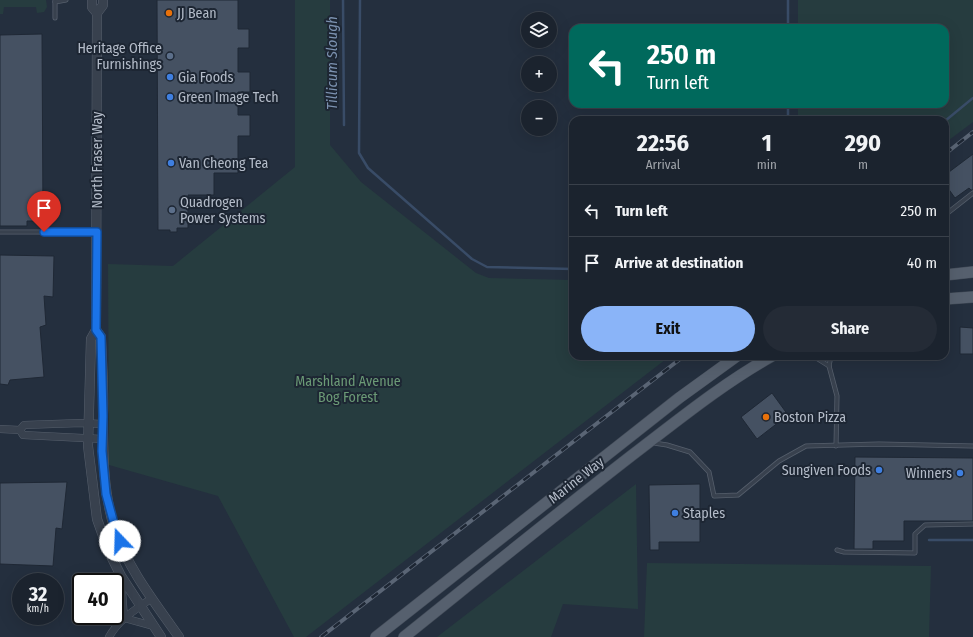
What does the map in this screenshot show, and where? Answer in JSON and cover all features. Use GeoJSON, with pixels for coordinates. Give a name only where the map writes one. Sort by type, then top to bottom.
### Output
{"type":"FeatureCollection","features":[{"type":"Feature","properties":{"kind":"main road"},"geometry":{"type":"LineString","coordinates":[[949,275],[973,272]]}},
{"type":"Feature","properties":{"kind":"main road"},"geometry":{"type":"LineString","coordinates":[[949,299],[973,297]]}},
{"type":"Feature","properties":{"kind":"main road","name":"Marine Way"},"geometry":{"type":"LineString","coordinates":[[376,637],[673,403],[732,360]]}},
{"type":"Feature","properties":{"kind":"main road","name":"Marine Way"},"geometry":{"type":"LineString","coordinates":[[404,637],[554,516],[649,442],[719,389],[766,360]]}},
{"type":"Feature","properties":{"kind":"street","name":"North Fraser Way"},"geometry":{"type":"LineString","coordinates":[[92,0],[92,7],[97,13]]}},
{"type":"Feature","properties":{"kind":"street","name":"North Fraser Way"},"geometry":{"type":"LineString","coordinates":[[103,0],[103,4],[97,13],[96,330],[91,339],[88,439],[91,479],[97,519],[108,550],[120,573]]}},
{"type":"Feature","properties":{"kind":"street","name":"North Fraser Way"},"geometry":{"type":"LineString","coordinates":[[96,330],[101,337],[103,424],[102,451],[106,494],[116,531],[130,561],[152,598],[179,637]]}},
{"type":"Feature","properties":{"kind":"street"},"geometry":{"type":"LineString","coordinates":[[20,430],[24,425],[103,424]]}},
{"type":"Feature","properties":{"kind":"street"},"geometry":{"type":"LineString","coordinates":[[0,429],[20,430]]}},
{"type":"Feature","properties":{"kind":"street"},"geometry":{"type":"LineString","coordinates":[[20,430],[23,435],[102,439]]}},
{"type":"Feature","properties":{"kind":"street","name":"North Fraser Way"},"geometry":{"type":"LineString","coordinates":[[124,581],[161,637]]}},
{"type":"Feature","properties":{"kind":"street"},"geometry":{"type":"LineString","coordinates":[[124,618],[152,598]]}},
{"type":"Feature","properties":{"kind":"street"},"geometry":{"type":"LineString","coordinates":[[124,618],[153,626]]}},
{"type":"Feature","properties":{"kind":"street"},"geometry":{"type":"LineString","coordinates":[[109,637],[117,625]]}},
{"type":"Feature","properties":{"kind":"lane"},"geometry":{"type":"LineString","coordinates":[[55,18],[55,1],[66,0]]}},
{"type":"Feature","properties":{"kind":"lane"},"geometry":{"type":"LineString","coordinates":[[949,212],[973,193]]}},
{"type":"Feature","properties":{"kind":"lane"},"geometry":{"type":"LineString","coordinates":[[0,232],[97,232]]}},
{"type":"Feature","properties":{"kind":"lane"},"geometry":{"type":"LineString","coordinates":[[820,360],[829,366]]}},
{"type":"Feature","properties":{"kind":"lane"},"geometry":{"type":"LineString","coordinates":[[830,360],[829,366],[837,396],[836,446]]}},
{"type":"Feature","properties":{"kind":"lane"},"geometry":{"type":"LineString","coordinates":[[649,442],[690,452],[709,472],[714,496],[738,495],[779,461],[806,446],[879,444],[973,446]]}},
{"type":"Feature","properties":{"kind":"lane"},"geometry":{"type":"LineString","coordinates":[[837,550],[844,552],[915,553],[915,534],[925,525],[973,524]]}},
{"type":"Feature","properties":{"kind":"green space"},"geometry":{"type":"Polygon","coordinates":[[[0,0],[46,0],[47,7],[44,12],[37,13],[36,7],[4,7],[3,14],[0,14],[0,0]]]}},
{"type":"Feature","properties":{"kind":"green space","name":"Marshland Avenue Bog Forest"},"geometry":{"type":"Polygon","coordinates":[[[295,0],[330,0],[330,145],[361,182],[476,273],[489,278],[569,280],[569,360],[665,360],[306,637],[294,637],[218,496],[109,465],[108,264],[173,266],[295,167],[295,0]]]}},
{"type":"Feature","properties":{"kind":"green space"},"geometry":{"type":"Polygon","coordinates":[[[798,0],[973,0],[973,122],[949,140],[949,116],[798,116],[798,108],[949,108],[949,24],[798,24],[798,0]]]}},
{"type":"Feature","properties":{"kind":"green space"},"geometry":{"type":"Polygon","coordinates":[[[636,484],[638,609],[563,604],[551,637],[437,637],[636,484]]]}},
{"type":"Feature","properties":{"kind":"green space"},"geometry":{"type":"Polygon","coordinates":[[[647,563],[931,566],[929,637],[644,637],[647,563]]]}},
{"type":"Feature","properties":{"kind":"building"},"geometry":{"type":"Polygon","coordinates":[[[157,0],[238,0],[238,29],[249,29],[249,48],[238,48],[238,72],[250,72],[250,92],[238,92],[238,115],[250,115],[250,136],[238,136],[238,173],[214,173],[214,195],[188,195],[188,228],[177,228],[177,232],[170,232],[170,230],[158,230],[157,0]]]}},
{"type":"Feature","properties":{"kind":"building"},"geometry":{"type":"Polygon","coordinates":[[[42,34],[43,217],[34,217],[35,221],[27,221],[27,226],[0,226],[0,35],[42,34]]]}},
{"type":"Feature","properties":{"kind":"building"},"geometry":{"type":"Polygon","coordinates":[[[973,154],[973,190],[969,188],[955,198],[949,190],[949,172],[973,154]]]}},
{"type":"Feature","properties":{"kind":"building"},"geometry":{"type":"Polygon","coordinates":[[[0,255],[54,256],[53,297],[44,296],[46,325],[40,327],[44,377],[10,380],[8,385],[0,384],[0,255]]]}},
{"type":"Feature","properties":{"kind":"building"},"geometry":{"type":"Polygon","coordinates":[[[960,327],[973,328],[973,354],[960,354],[960,327]]]}},
{"type":"Feature","properties":{"kind":"building"},"geometry":{"type":"Polygon","coordinates":[[[772,393],[788,415],[757,439],[741,417],[772,393]]]}},
{"type":"Feature","properties":{"kind":"building"},"geometry":{"type":"Polygon","coordinates":[[[855,457],[973,458],[973,521],[904,521],[904,541],[873,541],[873,549],[854,549],[855,457]]]}},
{"type":"Feature","properties":{"kind":"building"},"geometry":{"type":"Polygon","coordinates":[[[67,482],[62,529],[56,528],[53,566],[0,564],[0,483],[67,482]]]}},
{"type":"Feature","properties":{"kind":"building","name":"Staples"},"geometry":{"type":"Polygon","coordinates":[[[700,484],[700,542],[659,542],[659,550],[650,550],[649,485],[700,484]]]}},
{"type":"Feature","properties":{"kind":"waterway","name":"Tillicum Slough"},"geometry":{"type":"LineString","coordinates":[[343,0],[344,125]]}},
{"type":"Feature","properties":{"kind":"waterway"},"geometry":{"type":"LineString","coordinates":[[360,0],[359,153],[368,168],[472,259],[487,267],[569,269]]}},
{"type":"Feature","properties":{"kind":"waterway"},"geometry":{"type":"LineString","coordinates":[[788,0],[788,24]]}},
{"type":"Feature","properties":{"kind":"waterway"},"geometry":{"type":"LineString","coordinates":[[949,118],[973,98]]}},
{"type":"Feature","properties":{"kind":"waterway"},"geometry":{"type":"LineString","coordinates":[[788,108],[788,116]]}},
{"type":"Feature","properties":{"kind":"waterway"},"geometry":{"type":"LineString","coordinates":[[929,540],[973,540]]}},
{"type":"Feature","properties":{"kind":"railway"},"geometry":{"type":"LineString","coordinates":[[949,151],[973,132]]}},
{"type":"Feature","properties":{"kind":"railway"},"geometry":{"type":"LineString","coordinates":[[321,637],[679,360]]}},
{"type":"Feature","properties":{"kind":"place","name":"JJ Bean"},"geometry":{"type":"Point","coordinates":[169,13]}},
{"type":"Feature","properties":{"kind":"place","name":"Heritage Office Furnishings"},"geometry":{"type":"Point","coordinates":[170,56]}},
{"type":"Feature","properties":{"kind":"place","name":"Gia Foods"},"geometry":{"type":"Point","coordinates":[170,77]}},
{"type":"Feature","properties":{"kind":"place","name":"Green Image Tech"},"geometry":{"type":"Point","coordinates":[170,97]}},
{"type":"Feature","properties":{"kind":"place","name":"Van Cheong Tea"},"geometry":{"type":"Point","coordinates":[171,163]}},
{"type":"Feature","properties":{"kind":"place","name":"Quadrogen Power Systems"},"geometry":{"type":"Point","coordinates":[172,210]}},
{"type":"Feature","properties":{"kind":"place","name":"Boston Pizza"},"geometry":{"type":"Point","coordinates":[766,417]}},
{"type":"Feature","properties":{"kind":"place","name":"Sungiven Foods"},"geometry":{"type":"Point","coordinates":[879,470]}},
{"type":"Feature","properties":{"kind":"place","name":"Winners"},"geometry":{"type":"Point","coordinates":[960,473]}},
{"type":"Feature","properties":{"kind":"place","name":"Staples"},"geometry":{"type":"Point","coordinates":[675,513]}},
{"type":"Feature","properties":{"kind":"route"},"geometry":{"type":"LineString","coordinates":[[44,232],[97,232],[96,330],[101,337],[103,416],[102,451],[106,494],[120,541]]}}]}
